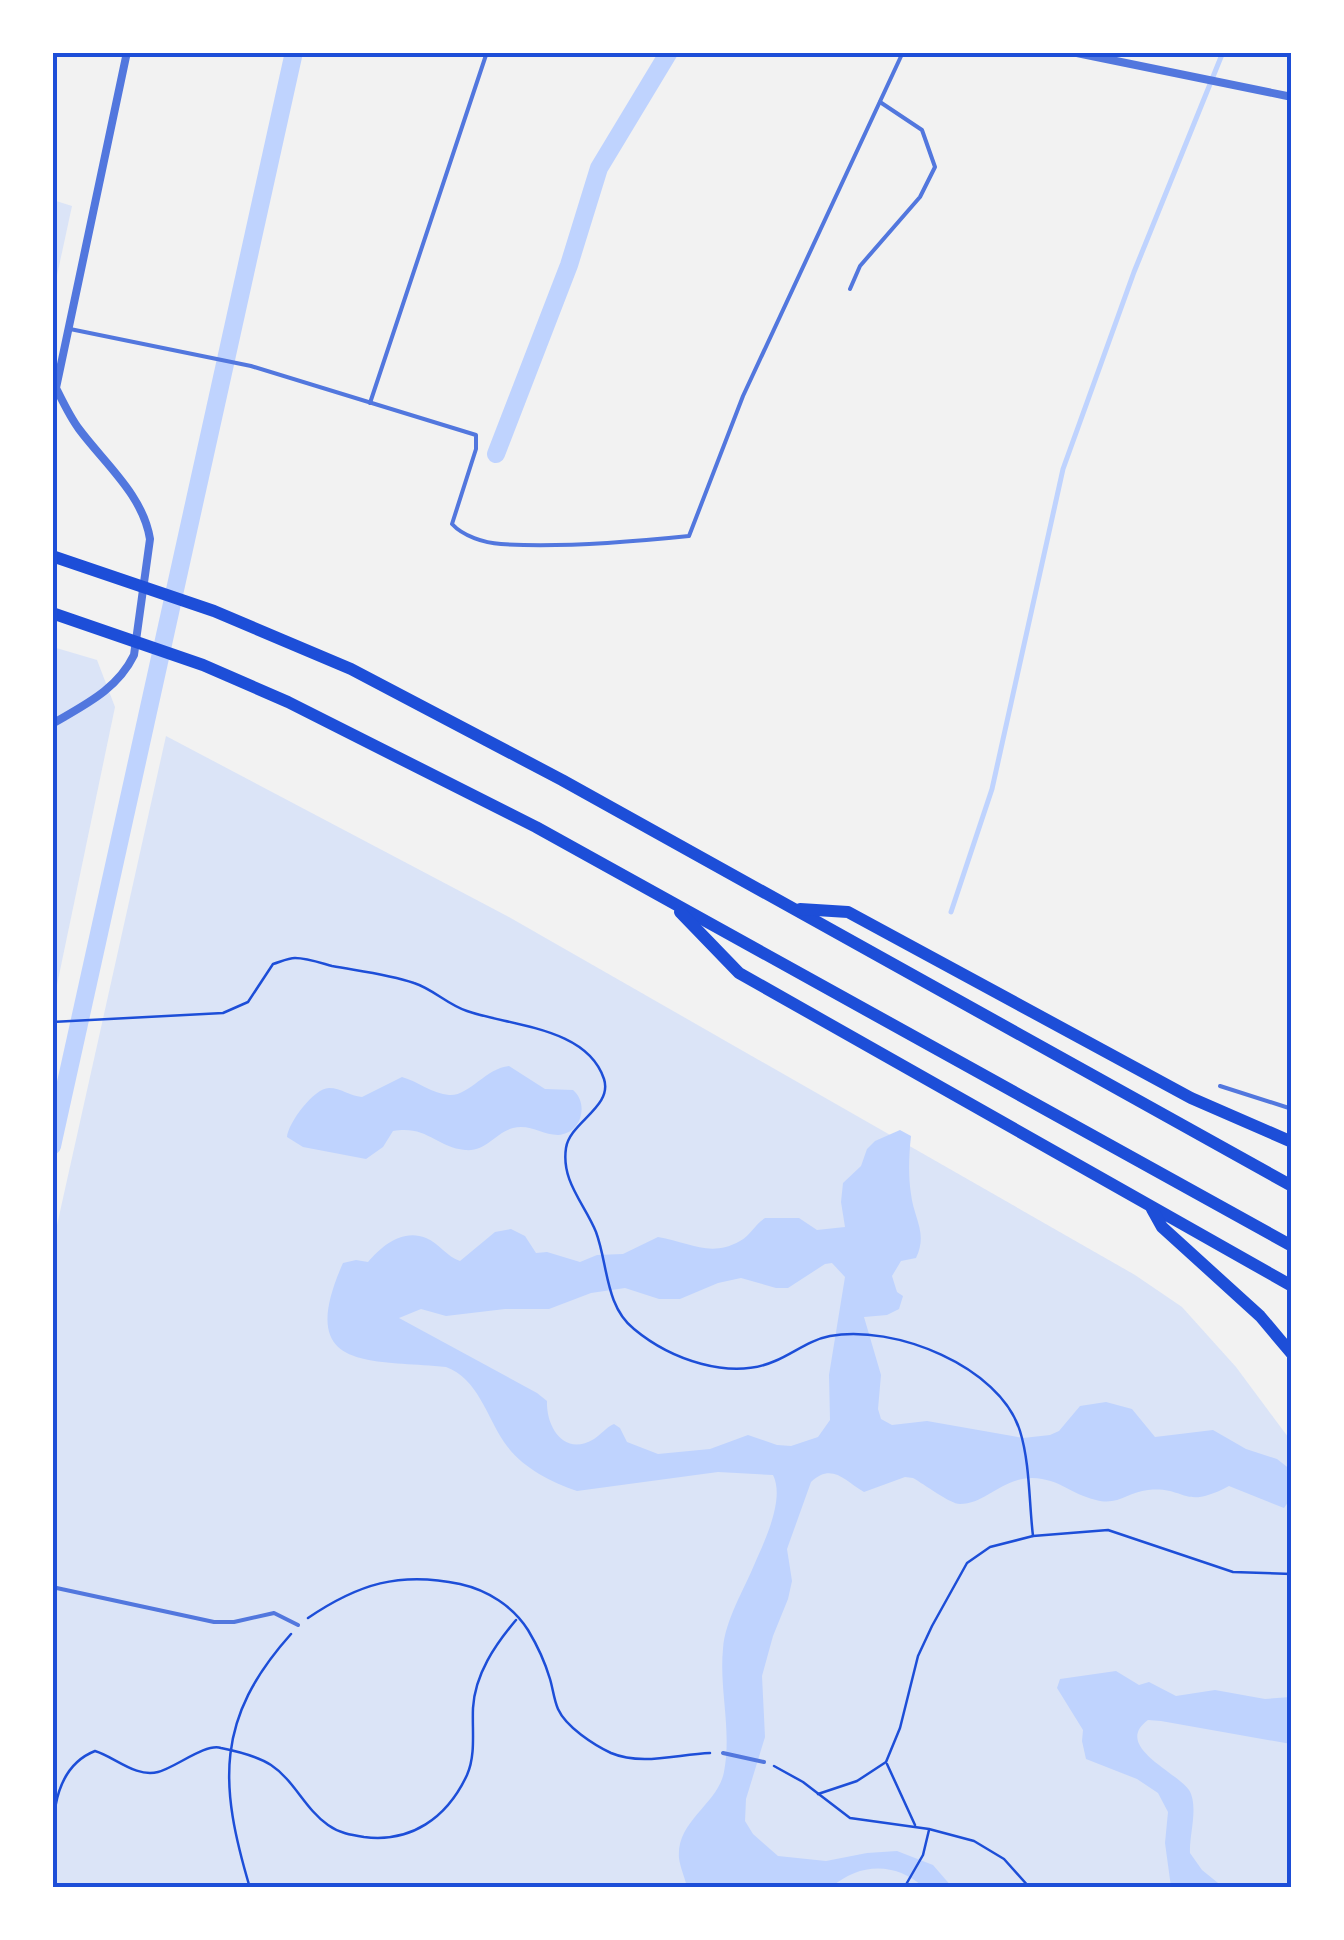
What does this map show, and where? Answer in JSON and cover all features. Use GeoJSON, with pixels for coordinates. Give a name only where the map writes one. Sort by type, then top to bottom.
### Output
{"type":"FeatureCollection","features":[{"type":"Feature","properties":{"kind":"highway"},"geometry":{"type":"LineString","coordinates":[[52,556],[214,611],[351,669],[562,780],[1292,1186]]}},
{"type":"Feature","properties":{"kind":"highway"},"geometry":{"type":"LineString","coordinates":[[52,613],[204,665],[417,764],[1292,1246]]}},
{"type":"Feature","properties":{"kind":"highway"},"geometry":{"type":"LineString","coordinates":[[668,900],[739,973],[1292,1286]]}},
{"type":"Feature","properties":{"kind":"highway"},"geometry":{"type":"LineString","coordinates":[[792,908],[848,912],[1191,1098],[1292,1142]]}},
{"type":"Feature","properties":{"kind":"highway"},"geometry":{"type":"LineString","coordinates":[[1151,1207],[1162,1227],[1225,1282],[1292,1354]]}},
{"type":"Feature","properties":{"kind":"street"},"geometry":{"type":"LineString","coordinates":[[52,724],[106,692],[128,669],[134,655],[150,539],[148,521],[139,506],[76,426],[56,388],[127,52]]}},
{"type":"Feature","properties":{"kind":"street"},"geometry":{"type":"LineString","coordinates":[[1072,52],[1292,97]]}},
{"type":"Feature","properties":{"kind":"lane"},"geometry":{"type":"LineString","coordinates":[[370,403],[488,52]]}},
{"type":"Feature","properties":{"kind":"lane"},"geometry":{"type":"LineString","coordinates":[[67,328],[251,366],[476,436],[476,449],[452,524],[460,534],[498,544],[689,536],[743,396],[903,52]]}},
{"type":"Feature","properties":{"kind":"lane"},"geometry":{"type":"LineString","coordinates":[[850,289],[860,266],[920,196],[935,167],[922,130],[880,102]]}},
{"type":"Feature","properties":{"kind":"lane"},"geometry":{"type":"LineString","coordinates":[[1220,1086],[1292,1109]]}},
{"type":"Feature","properties":{"kind":"lane"},"geometry":{"type":"LineString","coordinates":[[52,1587],[214,1622],[274,1613],[298,1626]]}},
{"type":"Feature","properties":{"kind":"lane"},"geometry":{"type":"LineString","coordinates":[[723,1753],[764,1762]]}},
{"type":"Feature","properties":{"kind":"path"},"geometry":{"type":"LineString","coordinates":[[52,1022],[223,1013],[248,1002],[273,964],[294,958],[416,983],[462,1010],[542,1030],[576,1045],[599,1065],[606,1085],[600,1104],[569,1134],[567,1174],[595,1231],[615,1306],[631,1328],[670,1352],[708,1366],[744,1368],[773,1362],[813,1340],[836,1335],[894,1339],[942,1354],[986,1380],[1013,1414],[1021,1433],[1033,1536]]}},
{"type":"Feature","properties":{"kind":"path"},"geometry":{"type":"LineString","coordinates":[[818,1794],[858,1781],[886,1762],[900,1728],[918,1656],[954,1582],[973,1558],[990,1548],[1033,1536],[1108,1530],[1233,1572],[1292,1574]]}},
{"type":"Feature","properties":{"kind":"path"},"geometry":{"type":"LineString","coordinates":[[250,1888],[228,1798],[230,1753],[239,1715],[274,1653],[298,1626],[358,1589],[387,1580],[427,1577],[476,1588],[498,1599],[518,1618],[538,1648],[558,1709],[576,1729],[615,1755],[644,1758],[723,1753]]}},
{"type":"Feature","properties":{"kind":"path"},"geometry":{"type":"LineString","coordinates":[[55,1888],[54,1811],[58,1791],[67,1774],[94,1750],[131,1768],[157,1773],[212,1748],[223,1748],[275,1768],[307,1806],[335,1830],[376,1838],[410,1834],[436,1818],[468,1773],[477,1685],[495,1648],[518,1618]]}},
{"type":"Feature","properties":{"kind":"path"},"geometry":{"type":"LineString","coordinates":[[764,1762],[802,1782],[850,1818],[958,1834],[991,1850],[1030,1888]]}},
{"type":"Feature","properties":{"kind":"path"},"geometry":{"type":"LineString","coordinates":[[886,1762],[915,1826]]}},
{"type":"Feature","properties":{"kind":"path"},"geometry":{"type":"LineString","coordinates":[[904,1888],[923,1855],[929,1829]]}},
{"type":"Feature","properties":{"kind":"shaded area"},"geometry":{"type":"Polygon","coordinates":[[[52,200],[72,206],[53,294],[52,200]]]}},
{"type":"Feature","properties":{"kind":"shaded area"},"geometry":{"type":"Polygon","coordinates":[[[53,647],[97,660],[115,707],[53,1004],[53,647]]]}},
{"type":"Feature","properties":{"kind":"shaded area"},"geometry":{"type":"Polygon","coordinates":[[[166,736],[507,916],[1135,1275],[1182,1307],[1236,1367],[1291,1441],[1291,1887],[53,1888],[53,1243],[166,736]]]}},
{"type":"Feature","properties":{"kind":"water"},"geometry":{"type":"Polygon","coordinates":[[[509,1066],[545,1089],[573,1090],[581,1102],[578,1124],[558,1135],[513,1128],[472,1150],[446,1145],[415,1131],[393,1131],[383,1147],[366,1159],[303,1147],[287,1137],[303,1107],[329,1088],[362,1097],[402,1077],[449,1095],[509,1066]]]}},
{"type":"Feature","properties":{"kind":"water"},"geometry":{"type":"Polygon","coordinates":[[[900,1130],[911,1136],[910,1187],[921,1241],[916,1258],[901,1261],[892,1276],[897,1292],[903,1296],[899,1309],[887,1315],[864,1317],[881,1375],[881,1419],[892,1425],[927,1421],[1023,1438],[1050,1435],[1059,1431],[1080,1406],[1106,1402],[1132,1409],[1155,1437],[1213,1430],[1246,1449],[1277,1459],[1291,1470],[1291,1498],[1284,1508],[1229,1486],[1202,1497],[1148,1490],[1104,1501],[1032,1478],[1012,1482],[978,1500],[960,1504],[913,1478],[905,1477],[864,1492],[838,1475],[819,1476],[811,1482],[787,1549],[792,1581],[762,1676],[765,1737],[746,1799],[745,1821],[753,1834],[778,1856],[826,1861],[897,1851],[933,1865],[952,1887],[923,1887],[901,1873],[878,1869],[854,1873],[832,1887],[687,1887],[680,1845],[724,1772],[724,1638],[772,1519],[777,1496],[773,1475],[718,1472],[577,1491],[536,1472],[519,1459],[498,1432],[474,1389],[457,1373],[446,1367],[367,1360],[348,1353],[334,1342],[328,1325],[330,1299],[343,1263],[368,1262],[386,1245],[409,1235],[431,1240],[460,1261],[495,1232],[511,1229],[525,1236],[536,1253],[547,1252],[580,1262],[597,1255],[623,1254],[658,1237],[709,1249],[729,1246],[744,1239],[765,1218],[799,1218],[817,1230],[845,1227],[843,1183],[861,1166],[867,1149],[900,1130]],[[832,1263],[788,1288],[741,1278],[680,1299],[659,1299],[625,1288],[591,1293],[549,1309],[446,1316],[421,1309],[399,1318],[537,1393],[547,1401],[554,1429],[566,1442],[583,1444],[614,1424],[627,1442],[658,1454],[710,1449],[748,1435],[791,1446],[818,1437],[830,1420],[829,1375],[845,1277],[832,1263]]]}},
{"type":"Feature","properties":{"kind":"water"},"geometry":{"type":"Polygon","coordinates":[[[1116,1671],[1139,1685],[1149,1682],[1176,1696],[1215,1690],[1265,1699],[1291,1697],[1291,1744],[1161,1721],[1148,1720],[1139,1730],[1142,1749],[1189,1790],[1193,1812],[1190,1853],[1202,1870],[1223,1887],[1171,1887],[1165,1843],[1168,1812],[1158,1793],[1137,1779],[1086,1759],[1083,1730],[1057,1688],[1060,1679],[1116,1671]]]}},
{"type":"Feature","properties":{"kind":"waterway"},"geometry":{"type":"LineString","coordinates":[[52,1146],[294,52]]}},
{"type":"Feature","properties":{"kind":"waterway"},"geometry":{"type":"LineString","coordinates":[[496,454],[569,265],[599,168],[669,52]]}},
{"type":"Feature","properties":{"kind":"waterway"},"geometry":{"type":"LineString","coordinates":[[951,912],[992,789],[1063,469],[1134,272],[1223,52]]}}]}
